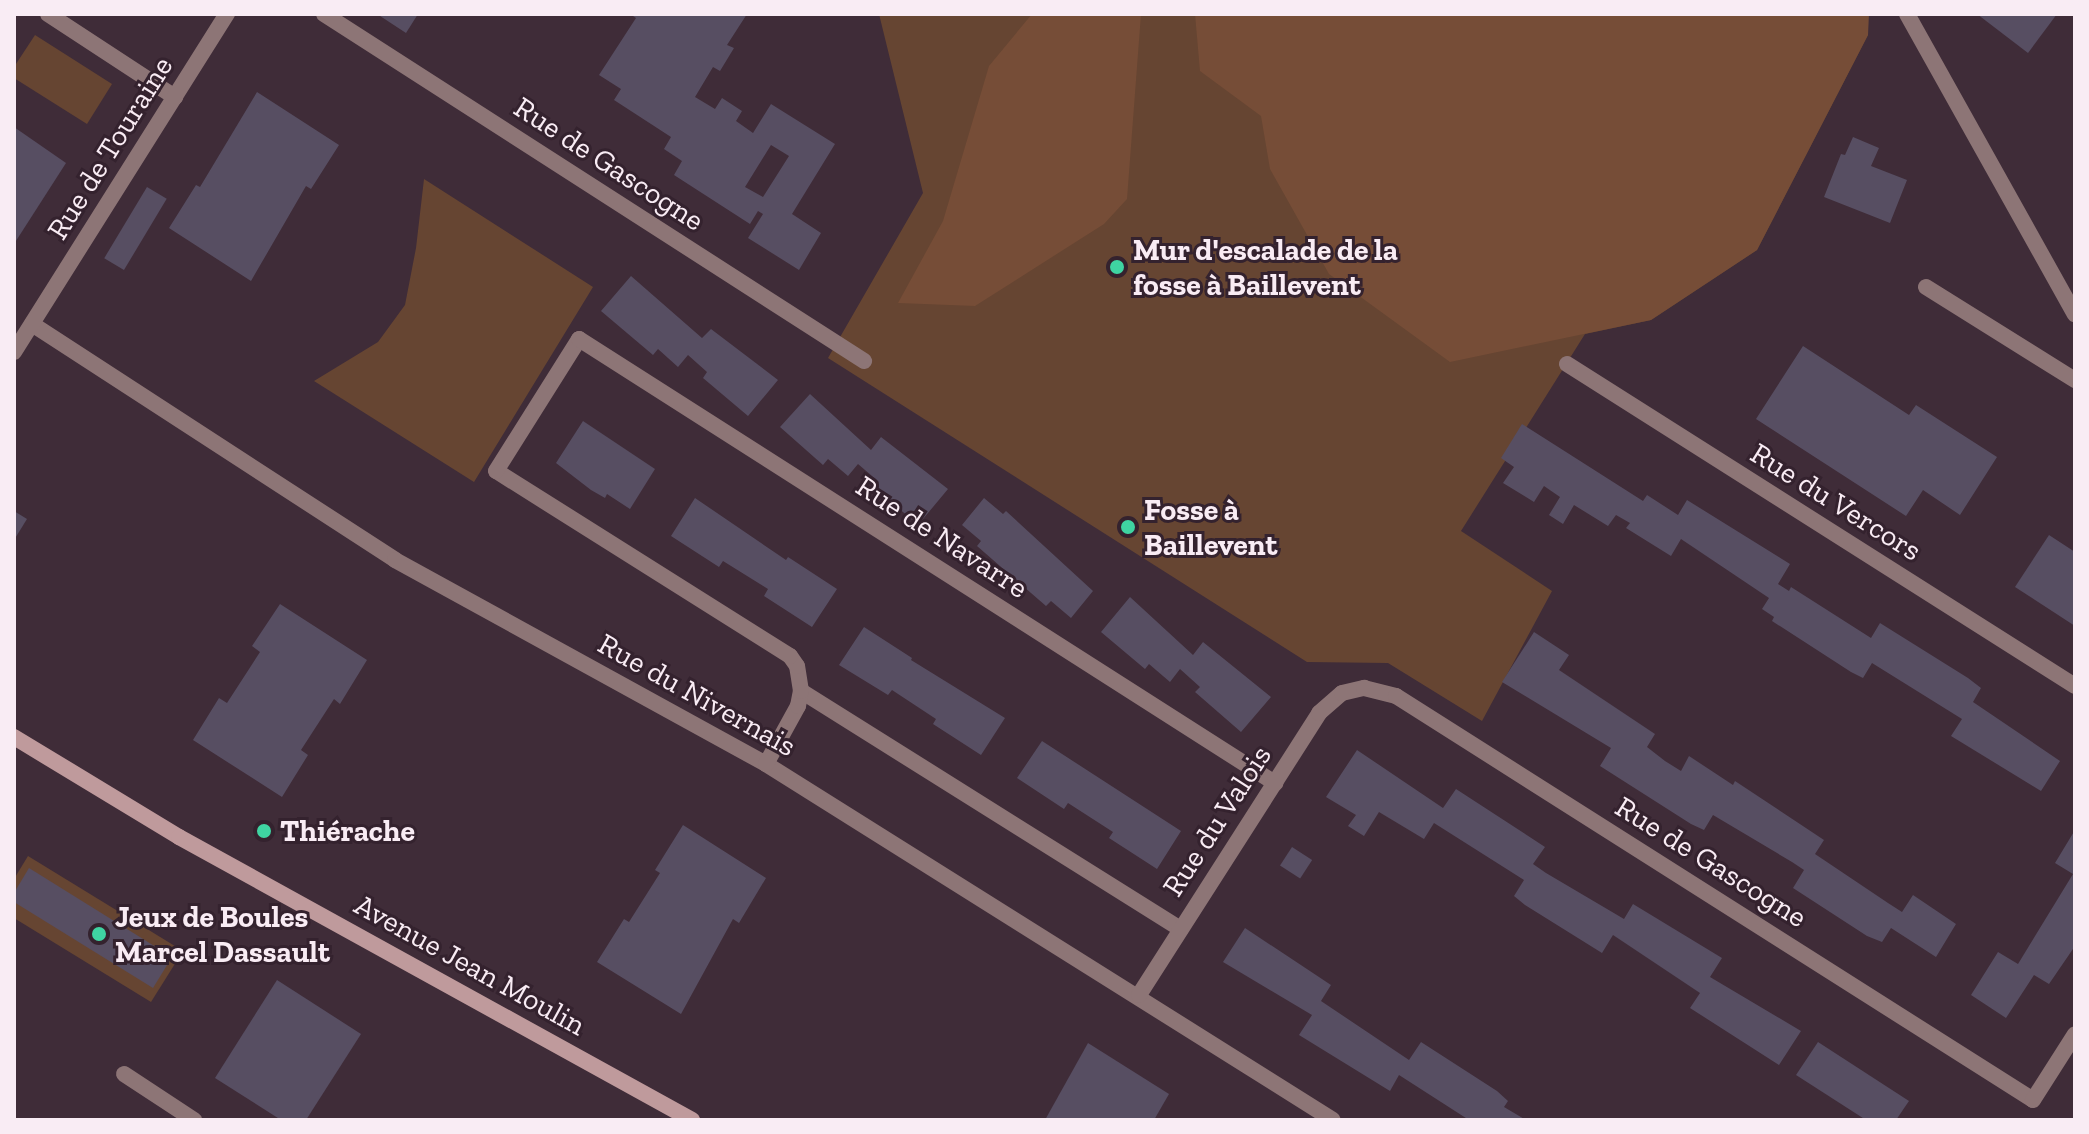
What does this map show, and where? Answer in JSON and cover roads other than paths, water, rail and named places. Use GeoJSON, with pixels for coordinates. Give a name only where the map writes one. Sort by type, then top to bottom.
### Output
{"type":"FeatureCollection","features":[{"type":"Feature","properties":{"kind":"street"},"geometry":{"type":"LineString","coordinates":[[48,14],[175,97]]}},
{"type":"Feature","properties":{"kind":"street","name":"Rue de Touraine"},"geometry":{"type":"LineString","coordinates":[[14,352],[227,14]]}},
{"type":"Feature","properties":{"kind":"street","name":"Rue de Gascogne"},"geometry":{"type":"LineString","coordinates":[[324,14],[864,361]]}},
{"type":"Feature","properties":{"kind":"street"},"geometry":{"type":"LineString","coordinates":[[1907,14],[2075,314]]}},
{"type":"Feature","properties":{"kind":"street"},"geometry":{"type":"LineString","coordinates":[[1926,287],[2075,380]]}},
{"type":"Feature","properties":{"kind":"street","name":"Rue du Nivernais"},"geometry":{"type":"LineString","coordinates":[[32,324],[421,576],[766,764],[1139,995],[1333,1120]]}},
{"type":"Feature","properties":{"kind":"street","name":"Rue de Navarre"},"geometry":{"type":"LineString","coordinates":[[801,691],[797,666],[790,656],[496,471],[579,339],[1275,783]]}},
{"type":"Feature","properties":{"kind":"street","name":"Rue du Vercors"},"geometry":{"type":"LineString","coordinates":[[1567,364],[2075,686]]}},
{"type":"Feature","properties":{"kind":"street","name":"Rue de Gascogne"},"geometry":{"type":"LineString","coordinates":[[1353,688],[1376,689],[1396,696],[2033,1100],[2075,1034]]}},
{"type":"Feature","properties":{"kind":"street","name":"Rue du Valois"},"geometry":{"type":"LineString","coordinates":[[1139,995],[1326,704],[1353,688]]}},
{"type":"Feature","properties":{"kind":"street"},"geometry":{"type":"LineString","coordinates":[[766,764],[798,706],[801,691],[1181,929]]}},
{"type":"Feature","properties":{"kind":"street","name":"Avenue Jean Moulin"},"geometry":{"type":"LineString","coordinates":[[14,737],[179,837],[692,1120]]}},
{"type":"Feature","properties":{"kind":"street"},"geometry":{"type":"LineString","coordinates":[[124,1074],[194,1120]]}},
{"type":"Feature","properties":{"kind":"place","name":"Mur d'escalade de la fosse à Baillevent"},"geometry":{"type":"Point","coordinates":[1117,267]}},
{"type":"Feature","properties":{"kind":"place","name":"Fosse à Baillevent"},"geometry":{"type":"Point","coordinates":[1128,527]}},
{"type":"Feature","properties":{"kind":"place","name":"Thiérache"},"geometry":{"type":"Point","coordinates":[264,831]}},
{"type":"Feature","properties":{"kind":"place","name":"Jeux de Boules Marcel Dassault"},"geometry":{"type":"Point","coordinates":[99,934]}}]}
